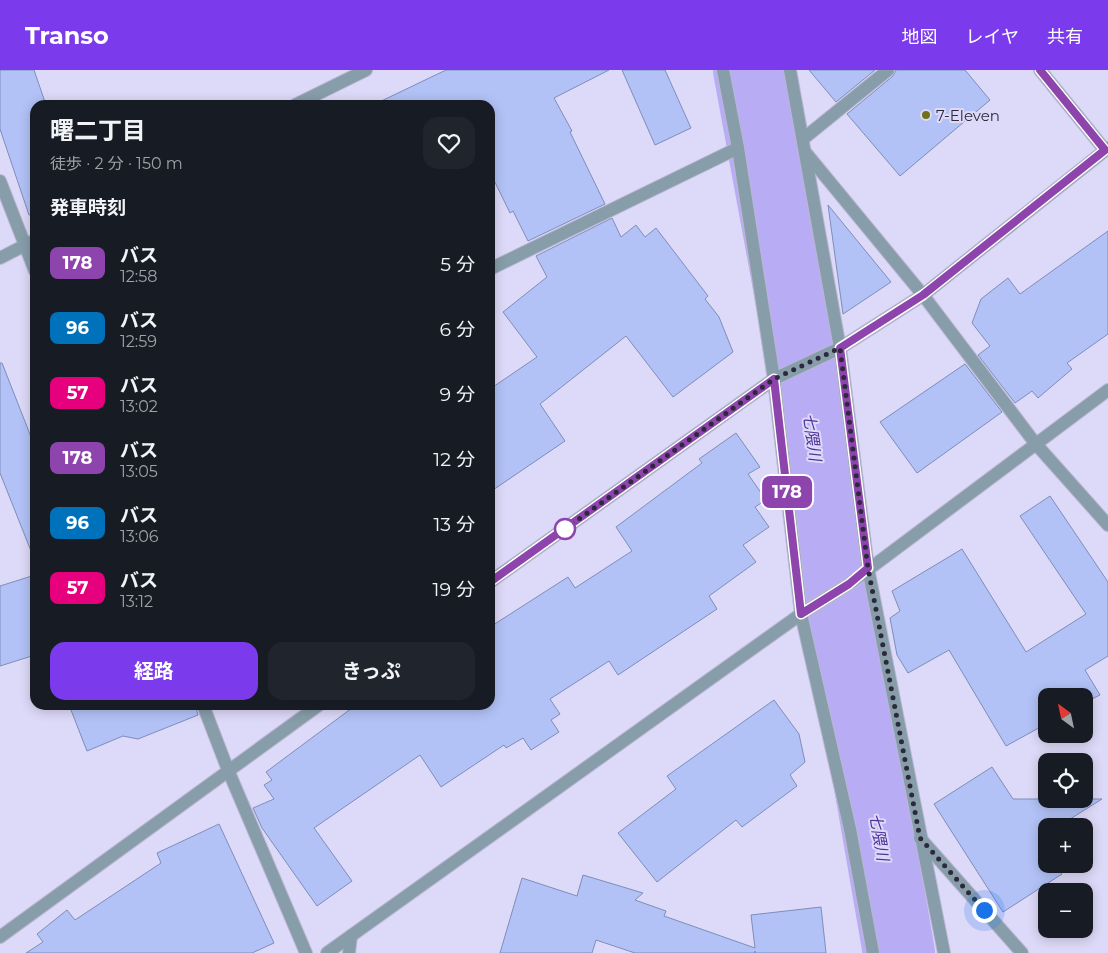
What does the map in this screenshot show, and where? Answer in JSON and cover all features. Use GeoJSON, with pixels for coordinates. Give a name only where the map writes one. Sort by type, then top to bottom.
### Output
{"type":"FeatureCollection","features":[{"type":"Feature","properties":{"kind":"street"},"geometry":{"type":"LineString","coordinates":[[304,100],[366,70]]}},
{"type":"Feature","properties":{"kind":"street"},"geometry":{"type":"LineString","coordinates":[[723,70],[738,148],[774,379],[801,614],[850,829],[873,953]]}},
{"type":"Feature","properties":{"kind":"street"},"geometry":{"type":"LineString","coordinates":[[790,70],[805,152],[868,568],[944,953]]}},
{"type":"Feature","properties":{"kind":"street"},"geometry":{"type":"LineString","coordinates":[[802,139],[888,70]]}},
{"type":"Feature","properties":{"kind":"street"},"geometry":{"type":"LineString","coordinates":[[495,578],[774,379],[835,350],[923,295],[1106,149],[1040,70]]}},
{"type":"Feature","properties":{"kind":"street"},"geometry":{"type":"LineString","coordinates":[[495,267],[738,148]]}},
{"type":"Feature","properties":{"kind":"street"},"geometry":{"type":"LineString","coordinates":[[805,152],[923,295],[1035,443],[1108,525]]}},
{"type":"Feature","properties":{"kind":"street"},"geometry":{"type":"LineString","coordinates":[[0,182],[30,243],[0,258]]}},
{"type":"Feature","properties":{"kind":"street"},"geometry":{"type":"LineString","coordinates":[[327,953],[801,614],[820,604],[849,584],[1108,390]]}},
{"type":"Feature","properties":{"kind":"street"},"geometry":{"type":"LineString","coordinates":[[205,710],[228,770],[306,953]]}},
{"type":"Feature","properties":{"kind":"street"},"geometry":{"type":"LineString","coordinates":[[0,937],[312,710]]}},
{"type":"Feature","properties":{"kind":"street"},"geometry":{"type":"LineString","coordinates":[[920,838],[1022,953]]}},
{"type":"Feature","properties":{"kind":"street"},"geometry":{"type":"LineString","coordinates":[[349,953],[351,936]]}},
{"type":"Feature","properties":{"kind":"water"},"geometry":{"type":"Polygon","coordinates":[[[735,70],[769,70],[815,326],[783,335],[735,70]]]}},
{"type":"Feature","properties":{"kind":"water"},"geometry":{"type":"Polygon","coordinates":[[[818,394],[844,520],[809,540],[791,410],[818,394]]]}},
{"type":"Feature","properties":{"kind":"building"},"geometry":{"type":"Polygon","coordinates":[[[0,70],[34,70],[44,100],[30,100],[30,215],[29,215],[0,129],[0,70]]]}},
{"type":"Feature","properties":{"kind":"building"},"geometry":{"type":"Polygon","coordinates":[[[446,70],[609,70],[554,98],[572,131],[570,132],[605,204],[528,241],[513,211],[510,213],[495,182],[495,100],[383,100],[446,70]]]}},
{"type":"Feature","properties":{"kind":"building"},"geometry":{"type":"Polygon","coordinates":[[[622,70],[665,70],[691,128],[655,145],[622,70]]]}},
{"type":"Feature","properties":{"kind":"building"},"geometry":{"type":"Polygon","coordinates":[[[809,70],[875,70],[836,102],[809,70]]]}},
{"type":"Feature","properties":{"kind":"building","name":"7-Eleven"},"geometry":{"type":"Polygon","coordinates":[[[896,70],[965,70],[990,100],[900,176],[847,114],[893,76],[896,70]]]}},
{"type":"Feature","properties":{"kind":"building"},"geometry":{"type":"Polygon","coordinates":[[[828,205],[891,282],[843,314],[828,205]]]}},
{"type":"Feature","properties":{"kind":"building"},"geometry":{"type":"Polygon","coordinates":[[[612,218],[621,237],[636,225],[645,237],[656,228],[708,296],[705,299],[719,317],[733,352],[673,397],[626,336],[540,404],[565,441],[495,489],[495,386],[537,357],[503,312],[547,277],[536,256],[612,218]]]}},
{"type":"Feature","properties":{"kind":"building"},"geometry":{"type":"Polygon","coordinates":[[[1108,231],[1108,334],[1067,363],[1072,369],[1038,398],[1032,391],[1015,403],[978,355],[990,346],[972,323],[981,299],[1008,278],[1020,294],[1108,231]]]}},
{"type":"Feature","properties":{"kind":"building"},"geometry":{"type":"Polygon","coordinates":[[[0,363],[2,363],[30,434],[30,548],[0,473],[0,363]]]}},
{"type":"Feature","properties":{"kind":"building"},"geometry":{"type":"Polygon","coordinates":[[[965,364],[1002,412],[917,473],[880,422],[965,364]]]}},
{"type":"Feature","properties":{"kind":"building"},"geometry":{"type":"Polygon","coordinates":[[[736,433],[760,467],[748,474],[766,500],[755,507],[769,527],[743,545],[756,562],[709,596],[717,609],[618,675],[609,661],[550,699],[560,714],[551,720],[559,732],[531,750],[523,738],[506,748],[504,745],[441,787],[420,755],[314,828],[352,881],[317,906],[262,828],[253,808],[274,799],[264,785],[272,780],[266,772],[349,710],[495,710],[495,624],[568,577],[575,588],[632,551],[616,527],[702,463],[699,459],[736,433]]]}},
{"type":"Feature","properties":{"kind":"building"},"geometry":{"type":"Polygon","coordinates":[[[1050,496],[1108,582],[1108,656],[1085,670],[1100,695],[1093,698],[1093,688],[1038,688],[1038,728],[1006,746],[949,650],[908,673],[897,655],[890,618],[900,611],[892,591],[962,549],[1026,652],[1086,614],[1020,516],[1050,496]]]}},
{"type":"Feature","properties":{"kind":"building"},"geometry":{"type":"Polygon","coordinates":[[[30,577],[30,657],[0,666],[0,586],[30,577]]]}},
{"type":"Feature","properties":{"kind":"building"},"geometry":{"type":"Polygon","coordinates":[[[774,700],[799,734],[805,762],[790,775],[797,786],[742,827],[736,820],[657,882],[618,833],[676,789],[667,776],[774,700]]]}},
{"type":"Feature","properties":{"kind":"building"},"geometry":{"type":"Polygon","coordinates":[[[71,710],[196,710],[198,715],[138,739],[123,736],[87,751],[71,710]]]}},
{"type":"Feature","properties":{"kind":"building"},"geometry":{"type":"Polygon","coordinates":[[[992,767],[1013,799],[1038,799],[1038,808],[1088,808],[1072,818],[1038,818],[1038,873],[1062,874],[1048,883],[1038,883],[1038,889],[1003,912],[934,804],[992,767]]]}},
{"type":"Feature","properties":{"kind":"building"},"geometry":{"type":"Polygon","coordinates":[[[1093,799],[1102,799],[1093,805],[1093,799]]]}},
{"type":"Feature","properties":{"kind":"building"},"geometry":{"type":"Polygon","coordinates":[[[219,824],[274,943],[252,953],[26,953],[43,942],[37,934],[67,910],[75,920],[161,863],[157,853],[219,824]]]}},
{"type":"Feature","properties":{"kind":"building"},"geometry":{"type":"Polygon","coordinates":[[[583,875],[643,893],[635,900],[666,911],[664,916],[755,948],[751,915],[821,907],[826,953],[635,953],[596,940],[592,953],[500,953],[522,878],[577,896],[583,875]]]}},
{"type":"Feature","properties":{"kind":"waterway","name":"七隈川"},"geometry":{"type":"LineString","coordinates":[[749,70],[793,308],[819,491],[899,953]]}},
{"type":"Feature","properties":{"kind":"bus line","name":"178"},"geometry":{"type":"LineString","coordinates":[[495,578],[774,379],[801,614],[820,604],[868,568],[840,348],[923,295],[1105,150],[1040,70]]}},
{"type":"Feature","properties":{"kind":"place","name":"7-Eleven"},"geometry":{"type":"Point","coordinates":[926,115]}},
{"type":"Feature","properties":{"kind":"route"},"geometry":{"type":"LineString","coordinates":[[565,529],[774,379],[840,348],[868,568],[920,838],[984,910]]}}]}
